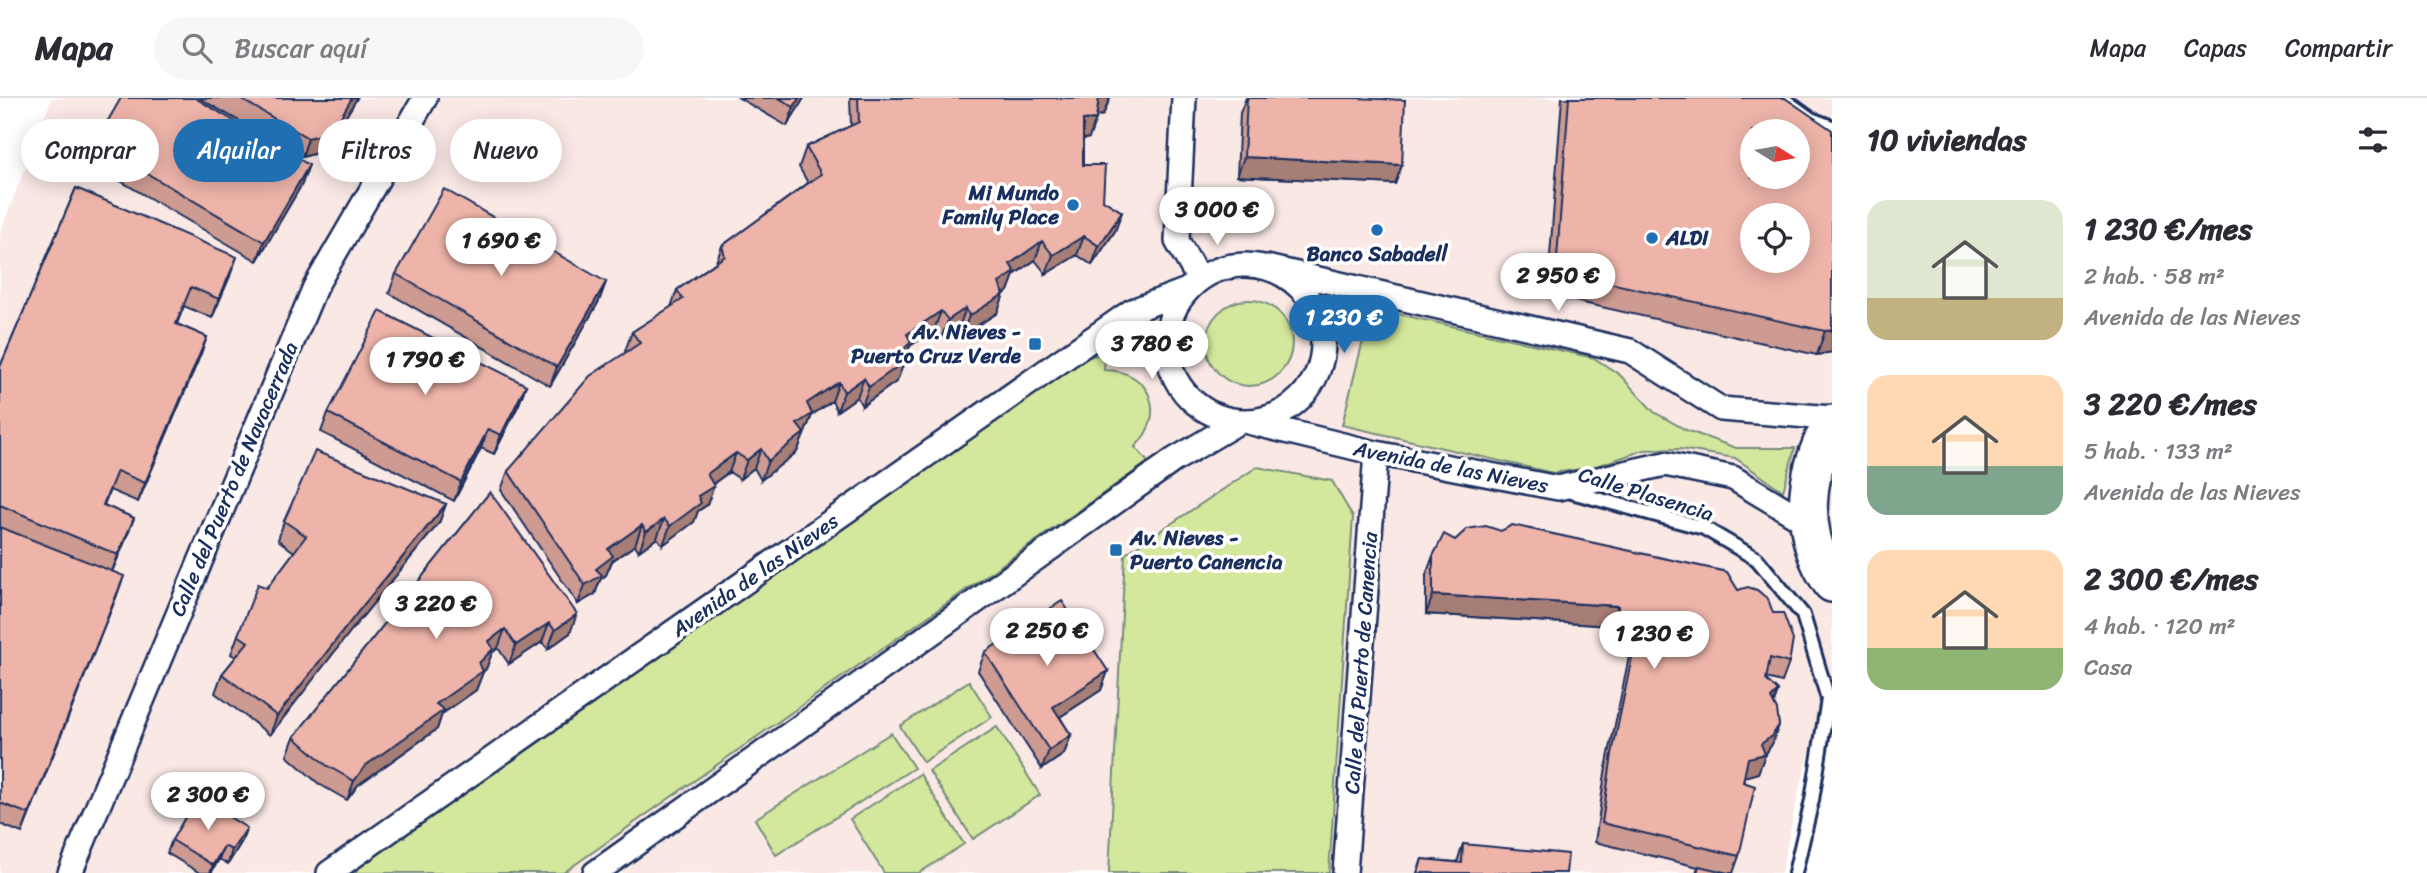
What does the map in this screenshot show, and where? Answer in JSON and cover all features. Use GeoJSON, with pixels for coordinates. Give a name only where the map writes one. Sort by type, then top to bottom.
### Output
{"type":"FeatureCollection","features":[{"type":"Feature","properties":{"kind":"main road"},"geometry":{"type":"LineString","coordinates":[[1832,421],[1813,468],[1808,490],[1808,523],[1814,549],[1832,583]]}},
{"type":"Feature","properties":{"kind":"street","name":"Calle del Puerto de Navacerrada"},"geometry":{"type":"LineString","coordinates":[[77,868],[315,287],[425,98]]}},
{"type":"Feature","properties":{"kind":"street"},"geometry":{"type":"LineString","coordinates":[[1184,98],[1177,241],[1193,284]]}},
{"type":"Feature","properties":{"kind":"street"},"geometry":{"type":"LineString","coordinates":[[1244,422],[1218,417],[1199,407],[1183,391],[1172,372],[1167,351],[1168,329],[1175,308],[1193,284],[1220,268],[1243,264],[1266,267],[1630,351],[1721,409],[1832,421]]}},
{"type":"Feature","properties":{"kind":"street"},"geometry":{"type":"LineString","coordinates":[[595,873],[1174,460],[1244,422],[1284,411],[1302,397],[1315,378],[1322,356],[1322,333],[1317,311],[1304,291],[1287,277],[1266,267]]}},
{"type":"Feature","properties":{"kind":"street","name":"Avenida de las Nieves"},"geometry":{"type":"LineString","coordinates":[[330,873],[1132,311],[1193,284]]}},
{"type":"Feature","properties":{"kind":"street","name":"Avenida de las Nieves"},"geometry":{"type":"LineString","coordinates":[[1244,422],[1376,453],[1558,488],[1665,464],[1733,478],[1808,523]]}},
{"type":"Feature","properties":{"kind":"street","name":"Calle del Puerto de Canencia"},"geometry":{"type":"LineString","coordinates":[[1345,873],[1376,453]]}},
{"type":"Feature","properties":{"kind":"lane"},"geometry":{"type":"LineString","coordinates":[[1782,98],[1811,120],[1832,127]]}},
{"type":"Feature","properties":{"kind":"lane","name":"Calle Plasencia"},"geometry":{"type":"LineString","coordinates":[[1558,488],[1704,528],[1757,559],[1803,615],[1829,699],[1812,800],[1795,873]]}},
{"type":"Feature","properties":{"kind":"shaded area"},"geometry":{"type":"Polygon","coordinates":[[[52,98],[1832,98],[1832,673],[1798,794],[1781,873],[0,873],[0,233],[21,178],[21,182],[159,182],[159,119],[44,119],[52,98]]]}},
{"type":"Feature","properties":{"kind":"green space"},"geometry":{"type":"Polygon","coordinates":[[[1249,300],[1273,307],[1285,319],[1292,343],[1285,367],[1273,379],[1249,386],[1225,379],[1213,367],[1206,343],[1213,319],[1225,307],[1249,300]]]}},
{"type":"Feature","properties":{"kind":"green space"},"geometry":{"type":"Polygon","coordinates":[[[1371,308],[1594,358],[1620,375],[1654,412],[1686,430],[1736,448],[1795,448],[1783,491],[1735,458],[1680,449],[1644,450],[1594,467],[1553,473],[1342,425],[1371,308]]]}},
{"type":"Feature","properties":{"kind":"green space"},"geometry":{"type":"Polygon","coordinates":[[[1105,353],[1104,370],[1133,377],[1149,396],[1151,421],[1135,447],[1148,462],[563,873],[352,873],[1079,362],[1105,353]]]}},
{"type":"Feature","properties":{"kind":"green space"},"geometry":{"type":"Polygon","coordinates":[[[1257,467],[1332,481],[1353,517],[1329,873],[1109,873],[1125,554],[1257,467]]]}},
{"type":"Feature","properties":{"kind":"green space"},"geometry":{"type":"Polygon","coordinates":[[[969,681],[992,717],[923,762],[900,726],[969,681]]]}},
{"type":"Feature","properties":{"kind":"green space"},"geometry":{"type":"Polygon","coordinates":[[[997,727],[1040,795],[973,839],[929,771],[997,727]]]}},
{"type":"Feature","properties":{"kind":"green space"},"geometry":{"type":"Polygon","coordinates":[[[891,733],[914,768],[776,855],[755,819],[891,733]]]}},
{"type":"Feature","properties":{"kind":"green space"},"geometry":{"type":"Polygon","coordinates":[[[920,774],[964,844],[919,873],[884,873],[850,819],[920,774]]]}},
{"type":"Feature","properties":{"kind":"building"},"geometry":{"type":"Polygon","coordinates":[[[121,98],[195,98],[231,119],[173,119],[173,182],[299,182],[264,242],[159,180],[159,119],[109,119],[121,98]]]}},
{"type":"Feature","properties":{"kind":"building"},"geometry":{"type":"Polygon","coordinates":[[[239,98],[352,98],[340,119],[318,119],[318,136],[308,138],[304,136],[304,119],[275,119],[239,98]]]}},
{"type":"Feature","properties":{"kind":"building"},"geometry":{"type":"Polygon","coordinates":[[[779,98],[799,98],[794,107],[779,98]]]}},
{"type":"Feature","properties":{"kind":"building"},"geometry":{"type":"Polygon","coordinates":[[[858,98],[1099,98],[1096,119],[1083,120],[1083,165],[1105,165],[1103,200],[1122,212],[1099,246],[1084,236],[1053,255],[1042,241],[1010,264],[1015,272],[999,283],[1004,294],[969,316],[966,308],[948,320],[941,311],[907,334],[911,342],[899,354],[904,362],[869,387],[864,378],[844,392],[839,382],[807,403],[812,414],[797,424],[804,433],[768,461],[761,449],[747,460],[736,453],[707,474],[714,486],[698,496],[701,503],[670,526],[664,519],[646,532],[642,525],[608,549],[613,556],[596,569],[602,575],[585,585],[508,471],[590,376],[640,343],[632,332],[683,299],[677,290],[725,256],[722,246],[821,174],[806,147],[859,122],[858,98]]]}},
{"type":"Feature","properties":{"kind":"building"},"geometry":{"type":"Polygon","coordinates":[[[1247,98],[1405,100],[1402,165],[1244,157],[1247,98]]]}},
{"type":"Feature","properties":{"kind":"building","name":"ALDI"},"geometry":{"type":"Polygon","coordinates":[[[1569,98],[1785,98],[1832,130],[1832,330],[1825,331],[1556,271],[1569,98]]]}},
{"type":"Feature","properties":{"kind":"building"},"geometry":{"type":"Polygon","coordinates":[[[76,188],[237,257],[219,299],[191,287],[176,324],[207,337],[145,483],[117,471],[103,505],[134,518],[118,555],[0,505],[0,367],[76,188]]]}},
{"type":"Feature","properties":{"kind":"building"},"geometry":{"type":"Polygon","coordinates":[[[444,189],[606,282],[557,367],[396,274],[444,189]]]}},
{"type":"Feature","properties":{"kind":"building"},"geometry":{"type":"Polygon","coordinates":[[[380,311],[526,385],[501,435],[488,429],[461,482],[328,413],[380,311]]]}},
{"type":"Feature","properties":{"kind":"building"},"geometry":{"type":"Polygon","coordinates":[[[315,451],[446,504],[277,716],[222,674],[248,642],[238,635],[258,584],[267,588],[306,536],[284,521],[315,451]]]}},
{"type":"Feature","properties":{"kind":"building"},"geometry":{"type":"Polygon","coordinates":[[[490,492],[577,614],[555,630],[549,623],[516,645],[505,629],[489,641],[493,649],[479,663],[483,671],[436,704],[444,710],[365,766],[354,781],[326,765],[294,737],[490,492]]]}},
{"type":"Feature","properties":{"kind":"building"},"geometry":{"type":"Polygon","coordinates":[[[1512,525],[1727,572],[1738,590],[1748,587],[1757,590],[1768,599],[1773,613],[1783,613],[1793,640],[1789,663],[1770,658],[1766,680],[1778,691],[1771,698],[1777,710],[1779,725],[1772,736],[1761,744],[1765,754],[1748,758],[1743,782],[1755,786],[1739,856],[1602,823],[1612,754],[1638,628],[1618,624],[1618,606],[1433,595],[1433,556],[1444,534],[1455,540],[1467,529],[1486,526],[1501,531],[1512,525]]]}},
{"type":"Feature","properties":{"kind":"building"},"geometry":{"type":"Polygon","coordinates":[[[0,527],[124,576],[29,814],[0,803],[0,527]]]}},
{"type":"Feature","properties":{"kind":"building"},"geometry":{"type":"Polygon","coordinates":[[[1062,601],[1108,671],[1053,707],[1071,735],[1049,750],[985,652],[1062,601]]]}},
{"type":"Feature","properties":{"kind":"building"},"geometry":{"type":"Polygon","coordinates":[[[197,797],[247,828],[232,850],[224,846],[213,865],[172,840],[197,797]]]}},
{"type":"Feature","properties":{"kind":"building"},"geometry":{"type":"Polygon","coordinates":[[[1463,844],[1568,854],[1566,873],[1418,873],[1422,859],[1462,863],[1463,844]]]}},
{"type":"Feature","properties":{"kind":"building"},"geometry":{"type":"Polygon","coordinates":[[[1699,866],[1728,873],[1697,873],[1699,866]]]}},
{"type":"Feature","properties":{"kind":"place","name":"Mi Mundo Family Place"},"geometry":{"type":"Point","coordinates":[1073,205]}},
{"type":"Feature","properties":{"kind":"place","name":"Banco Sabadell"},"geometry":{"type":"Point","coordinates":[1377,230]}},
{"type":"Feature","properties":{"kind":"place","name":"ALDI"},"geometry":{"type":"Point","coordinates":[1652,238]}},
{"type":"Feature","properties":{"kind":"place","name":"Av. Nieves - Puerto Cruz Verde"},"geometry":{"type":"Point","coordinates":[1035,344]}},
{"type":"Feature","properties":{"kind":"place","name":"Av. Nieves - Puerto Canencia"},"geometry":{"type":"Point","coordinates":[1116,550]}}]}
